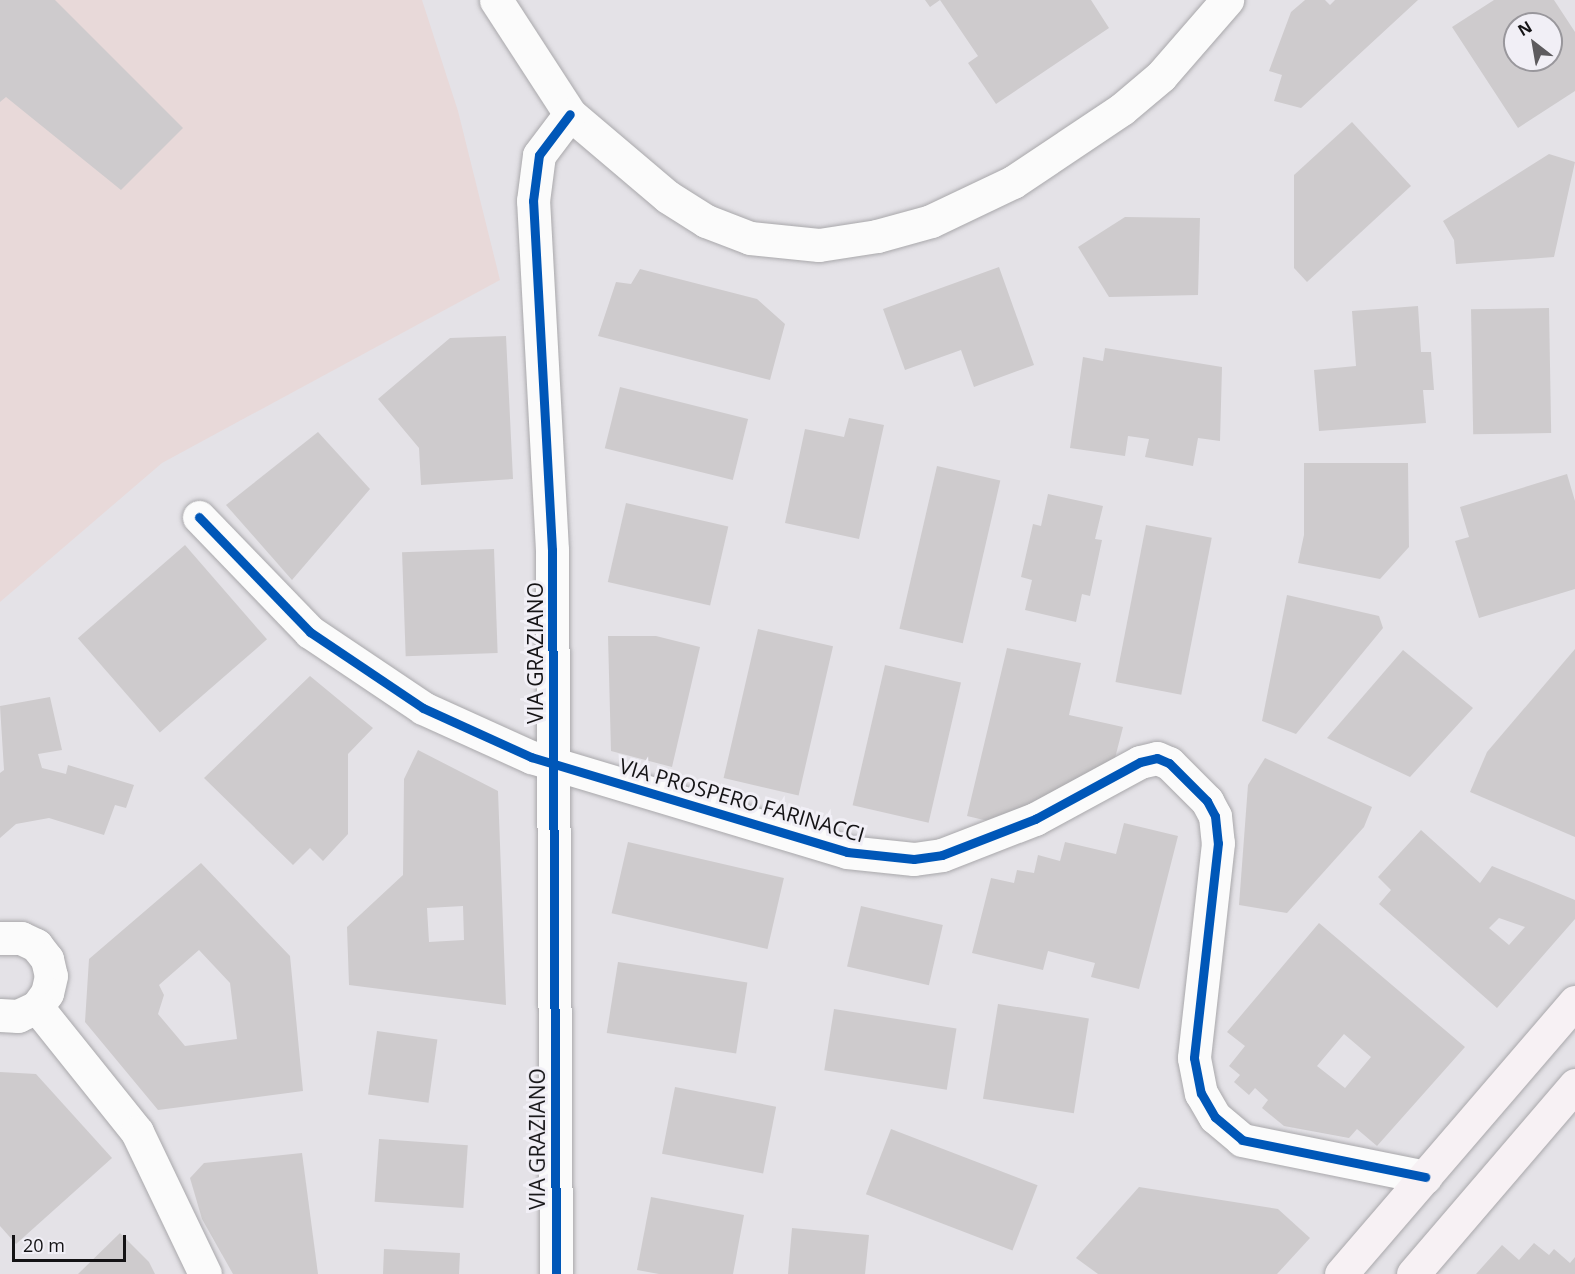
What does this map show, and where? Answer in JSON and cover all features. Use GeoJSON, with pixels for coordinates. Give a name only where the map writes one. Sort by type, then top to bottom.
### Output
{"type":"FeatureCollection","features":[{"type":"Feature","properties":{"kind":"main road"},"geometry":{"type":"LineString","coordinates":[[1341,1274],[1575,1002]]}},
{"type":"Feature","properties":{"kind":"main road"},"geometry":{"type":"LineString","coordinates":[[1413,1274],[1575,1085]]}},
{"type":"Feature","properties":{"kind":"street"},"geometry":{"type":"LineString","coordinates":[[496,0],[570,114],[668,197],[723,229],[792,244],[868,238],[941,217],[1031,170],[1122,109],[1161,76],[1227,0]]}},
{"type":"Feature","properties":{"kind":"street","name":"VIA GRAZIANO"},"geometry":{"type":"LineString","coordinates":[[556,1274],[552,550],[533,201],[539,155],[570,114]]}},
{"type":"Feature","properties":{"kind":"street","name":"VIA PROSPERO FARINACCI"},"geometry":{"type":"LineString","coordinates":[[199,517],[310,632],[423,708],[501,746],[553,764],[847,852],[914,859],[973,846],[1035,819],[1140,762],[1157,758],[1169,763],[1207,801],[1215,816],[1218,843],[1194,1058],[1201,1094],[1215,1117],[1242,1140],[1425,1177]]}},
{"type":"Feature","properties":{"kind":"street"},"geometry":{"type":"LineString","coordinates":[[0,938],[21,938],[36,945],[47,959],[51,976],[47,993],[37,1007],[18,1016],[0,1015]]}},
{"type":"Feature","properties":{"kind":"street"},"geometry":{"type":"LineString","coordinates":[[37,1007],[137,1132],[205,1274]]}},
{"type":"Feature","properties":{"kind":"shaded area"},"geometry":{"type":"Polygon","coordinates":[[[0,0],[422,0],[458,111],[500,280],[162,463],[0,602],[0,0]]]}},
{"type":"Feature","properties":{"kind":"building"},"geometry":{"type":"Polygon","coordinates":[[[0,0],[55,0],[183,128],[121,190],[6,97],[0,102],[0,0]]]}},
{"type":"Feature","properties":{"kind":"building"},"geometry":{"type":"Polygon","coordinates":[[[925,0],[940,0],[930,7],[925,0]]]}},
{"type":"Feature","properties":{"kind":"building"},"geometry":{"type":"Polygon","coordinates":[[[940,0],[1091,0],[1109,28],[996,104],[968,63],[978,56],[940,0]]]}},
{"type":"Feature","properties":{"kind":"building"},"geometry":{"type":"Polygon","coordinates":[[[1305,0],[1325,0],[1330,5],[1335,0],[1418,0],[1301,108],[1274,101],[1282,75],[1269,71],[1291,12],[1305,0]]]}},
{"type":"Feature","properties":{"kind":"building"},"geometry":{"type":"Polygon","coordinates":[[[1494,0],[1554,0],[1562,12],[1503,12],[1503,72],[1563,72],[1563,14],[1575,32],[1575,91],[1518,128],[1452,27],[1494,0]]]}},
{"type":"Feature","properties":{"kind":"building"},"geometry":{"type":"Polygon","coordinates":[[[1352,122],[1411,186],[1307,282],[1294,268],[1294,175],[1352,122]]]}},
{"type":"Feature","properties":{"kind":"building"},"geometry":{"type":"Polygon","coordinates":[[[1549,154],[1575,162],[1554,257],[1456,264],[1454,240],[1443,221],[1549,154]]]}},
{"type":"Feature","properties":{"kind":"building"},"geometry":{"type":"Polygon","coordinates":[[[1125,217],[1200,218],[1198,295],[1109,297],[1078,247],[1125,217]]]}},
{"type":"Feature","properties":{"kind":"building"},"geometry":{"type":"Polygon","coordinates":[[[999,267],[1034,365],[974,387],[961,350],[905,370],[883,309],[999,267]]]}},
{"type":"Feature","properties":{"kind":"building"},"geometry":{"type":"Polygon","coordinates":[[[640,269],[757,299],[785,324],[770,380],[598,336],[616,282],[631,284],[640,269]]]}},
{"type":"Feature","properties":{"kind":"building"},"geometry":{"type":"Polygon","coordinates":[[[1418,306],[1421,352],[1431,352],[1434,390],[1423,390],[1426,423],[1319,431],[1314,370],[1356,366],[1352,311],[1418,306]]]}},
{"type":"Feature","properties":{"kind":"building"},"geometry":{"type":"Polygon","coordinates":[[[1549,308],[1551,433],[1473,434],[1471,309],[1549,308]]]}},
{"type":"Feature","properties":{"kind":"building"},"geometry":{"type":"Polygon","coordinates":[[[506,336],[513,479],[421,485],[419,448],[378,399],[450,338],[506,336]]]}},
{"type":"Feature","properties":{"kind":"building"},"geometry":{"type":"Polygon","coordinates":[[[1105,348],[1222,367],[1220,441],[1198,438],[1193,466],[1145,457],[1149,439],[1128,436],[1125,456],[1070,448],[1083,357],[1103,361],[1105,348]]]}},
{"type":"Feature","properties":{"kind":"building"},"geometry":{"type":"Polygon","coordinates":[[[620,387],[748,419],[733,480],[605,448],[620,387]]]}},
{"type":"Feature","properties":{"kind":"building"},"geometry":{"type":"Polygon","coordinates":[[[849,418],[884,425],[859,539],[785,523],[805,429],[844,437],[849,418]]]}},
{"type":"Feature","properties":{"kind":"building"},"geometry":{"type":"Polygon","coordinates":[[[318,432],[370,489],[292,580],[226,505],[318,432]]]}},
{"type":"Feature","properties":{"kind":"building"},"geometry":{"type":"Polygon","coordinates":[[[1304,463],[1408,463],[1409,547],[1380,579],[1298,563],[1304,535],[1304,463]]]}},
{"type":"Feature","properties":{"kind":"building"},"geometry":{"type":"Polygon","coordinates":[[[937,466],[1000,481],[963,643],[899,629],[937,466]]]}},
{"type":"Feature","properties":{"kind":"building"},"geometry":{"type":"Polygon","coordinates":[[[1567,474],[1575,501],[1575,589],[1479,618],[1455,541],[1469,537],[1460,507],[1567,474]]]}},
{"type":"Feature","properties":{"kind":"building"},"geometry":{"type":"Polygon","coordinates":[[[1048,494],[1103,506],[1095,539],[1102,540],[1090,596],[1082,594],[1076,622],[1025,610],[1032,580],[1021,577],[1033,524],[1041,526],[1048,494]]]}},
{"type":"Feature","properties":{"kind":"building"},"geometry":{"type":"Polygon","coordinates":[[[626,503],[728,527],[710,606],[608,582],[626,503]]]}},
{"type":"Feature","properties":{"kind":"building"},"geometry":{"type":"Polygon","coordinates":[[[1146,525],[1212,538],[1181,695],[1115,682],[1146,525]]]}},
{"type":"Feature","properties":{"kind":"building"},"geometry":{"type":"Polygon","coordinates":[[[185,545],[267,639],[160,732],[78,638],[185,545]]]}},
{"type":"Feature","properties":{"kind":"building"},"geometry":{"type":"Polygon","coordinates":[[[494,549],[498,653],[406,656],[402,552],[494,549]]]}},
{"type":"Feature","properties":{"kind":"building"},"geometry":{"type":"Polygon","coordinates":[[[1287,595],[1379,616],[1383,628],[1296,734],[1262,721],[1287,595]]]}},
{"type":"Feature","properties":{"kind":"building"},"geometry":{"type":"Polygon","coordinates":[[[758,629],[833,646],[799,795],[724,778],[758,629]]]}},
{"type":"Feature","properties":{"kind":"building"},"geometry":{"type":"Polygon","coordinates":[[[608,636],[656,636],[700,647],[672,767],[611,751],[608,636]]]}},
{"type":"Feature","properties":{"kind":"building"},"geometry":{"type":"Polygon","coordinates":[[[1007,648],[1081,663],[1069,715],[1123,727],[1114,762],[997,823],[967,816],[1007,648]]]}},
{"type":"Feature","properties":{"kind":"building"},"geometry":{"type":"Polygon","coordinates":[[[1575,649],[1575,837],[1470,792],[1487,752],[1575,649]]]}},
{"type":"Feature","properties":{"kind":"building"},"geometry":{"type":"Polygon","coordinates":[[[1403,650],[1473,708],[1410,777],[1327,738],[1403,650]]]}},
{"type":"Feature","properties":{"kind":"building"},"geometry":{"type":"Polygon","coordinates":[[[885,665],[961,683],[929,823],[853,805],[885,665]]]}},
{"type":"Feature","properties":{"kind":"building"},"geometry":{"type":"Polygon","coordinates":[[[310,676],[373,728],[348,754],[348,834],[323,861],[310,848],[293,865],[204,778],[310,676]]]}},
{"type":"Feature","properties":{"kind":"building"},"geometry":{"type":"Polygon","coordinates":[[[50,697],[62,750],[38,754],[42,768],[66,774],[68,765],[134,785],[126,808],[115,805],[104,835],[49,818],[16,824],[0,838],[0,773],[4,770],[0,706],[50,697]]]}},
{"type":"Feature","properties":{"kind":"building"},"geometry":{"type":"Polygon","coordinates":[[[418,750],[498,791],[506,1005],[349,985],[347,927],[403,875],[404,779],[418,750]],[[463,906],[427,908],[429,942],[464,940],[463,906]]]}},
{"type":"Feature","properties":{"kind":"building"},"geometry":{"type":"Polygon","coordinates":[[[1265,758],[1372,807],[1364,827],[1287,913],[1239,905],[1248,785],[1265,758]]]}},
{"type":"Feature","properties":{"kind":"building"},"geometry":{"type":"Polygon","coordinates":[[[1124,823],[1178,836],[1139,989],[1091,977],[1095,963],[1048,951],[1043,970],[972,953],[991,878],[1014,883],[1017,870],[1034,873],[1038,855],[1060,861],[1065,842],[1116,854],[1124,823]]]}},
{"type":"Feature","properties":{"kind":"building"},"geometry":{"type":"Polygon","coordinates":[[[1421,830],[1480,883],[1492,866],[1575,900],[1575,919],[1497,1008],[1379,904],[1391,890],[1378,877],[1421,830]],[[1499,918],[1489,928],[1509,945],[1525,927],[1499,918]]]}},
{"type":"Feature","properties":{"kind":"building"},"geometry":{"type":"Polygon","coordinates":[[[628,842],[784,878],[767,949],[612,913],[628,842]]]}},
{"type":"Feature","properties":{"kind":"building"},"geometry":{"type":"Polygon","coordinates":[[[201,863],[290,956],[303,1091],[158,1110],[85,1022],[89,959],[201,863]],[[199,950],[159,985],[164,995],[158,1014],[185,1046],[237,1039],[230,983],[199,950]]]}},
{"type":"Feature","properties":{"kind":"building"},"geometry":{"type":"Polygon","coordinates":[[[861,906],[943,925],[929,985],[847,966],[861,906]]]}},
{"type":"Feature","properties":{"kind":"building"},"geometry":{"type":"Polygon","coordinates":[[[1319,923],[1465,1047],[1377,1146],[1357,1129],[1349,1138],[1284,1126],[1262,1108],[1268,1100],[1255,1088],[1249,1095],[1234,1082],[1240,1075],[1229,1066],[1245,1046],[1227,1032],[1319,923]],[[1344,1034],[1317,1066],[1345,1088],[1371,1057],[1344,1034]]]}},
{"type":"Feature","properties":{"kind":"building"},"geometry":{"type":"Polygon","coordinates":[[[618,962],[747,982],[736,1054],[607,1033],[618,962]]]}},
{"type":"Feature","properties":{"kind":"building"},"geometry":{"type":"Polygon","coordinates":[[[998,1004],[1089,1018],[1074,1113],[983,1099],[998,1004]]]}},
{"type":"Feature","properties":{"kind":"building"},"geometry":{"type":"Polygon","coordinates":[[[834,1009],[956,1028],[947,1090],[824,1070],[834,1009]]]}},
{"type":"Feature","properties":{"kind":"building"},"geometry":{"type":"Polygon","coordinates":[[[377,1031],[437,1039],[428,1103],[368,1094],[377,1031]]]}},
{"type":"Feature","properties":{"kind":"building"},"geometry":{"type":"Polygon","coordinates":[[[0,1072],[36,1074],[112,1158],[16,1244],[0,1226],[0,1072]]]}},
{"type":"Feature","properties":{"kind":"building"},"geometry":{"type":"Polygon","coordinates":[[[675,1087],[776,1107],[763,1173],[662,1154],[675,1087]]]}},
{"type":"Feature","properties":{"kind":"building"},"geometry":{"type":"Polygon","coordinates":[[[891,1129],[1038,1185],[1012,1251],[866,1194],[891,1129]]]}},
{"type":"Feature","properties":{"kind":"building"},"geometry":{"type":"Polygon","coordinates":[[[379,1139],[468,1145],[463,1208],[375,1202],[379,1139]]]}},
{"type":"Feature","properties":{"kind":"building"},"geometry":{"type":"Polygon","coordinates":[[[302,1153],[318,1274],[233,1274],[202,1219],[190,1178],[204,1163],[302,1153]]]}},
{"type":"Feature","properties":{"kind":"building"},"geometry":{"type":"Polygon","coordinates":[[[1139,1187],[1278,1209],[1310,1238],[1277,1274],[1098,1274],[1076,1258],[1139,1187]]]}},
{"type":"Feature","properties":{"kind":"building"},"geometry":{"type":"Polygon","coordinates":[[[651,1197],[744,1215],[733,1274],[659,1274],[637,1270],[651,1197]]]}},
{"type":"Feature","properties":{"kind":"building"},"geometry":{"type":"Polygon","coordinates":[[[792,1228],[869,1235],[865,1274],[788,1274],[792,1228]]]}},
{"type":"Feature","properties":{"kind":"building"},"geometry":{"type":"Polygon","coordinates":[[[120,1233],[149,1262],[155,1274],[78,1274],[120,1233]]]}},
{"type":"Feature","properties":{"kind":"building"},"geometry":{"type":"Polygon","coordinates":[[[1534,1243],[1549,1255],[1554,1249],[1570,1263],[1575,1257],[1575,1274],[1476,1274],[1502,1245],[1519,1260],[1534,1243]]]}},
{"type":"Feature","properties":{"kind":"building"},"geometry":{"type":"Polygon","coordinates":[[[384,1249],[460,1253],[459,1274],[383,1274],[384,1249]]]}},
{"type":"Feature","properties":{"kind":"cycle path"},"geometry":{"type":"LineString","coordinates":[[556,1274],[552,550],[533,201],[539,155],[570,114]]}},
{"type":"Feature","properties":{"kind":"cycle path"},"geometry":{"type":"LineString","coordinates":[[199,517],[310,632],[423,708],[531,757],[847,852],[914,859],[942,855],[1035,819],[1140,762],[1157,758],[1169,763],[1207,801],[1215,816],[1218,843],[1194,1058],[1201,1093],[1215,1117],[1242,1140],[1425,1177]]}}]}
